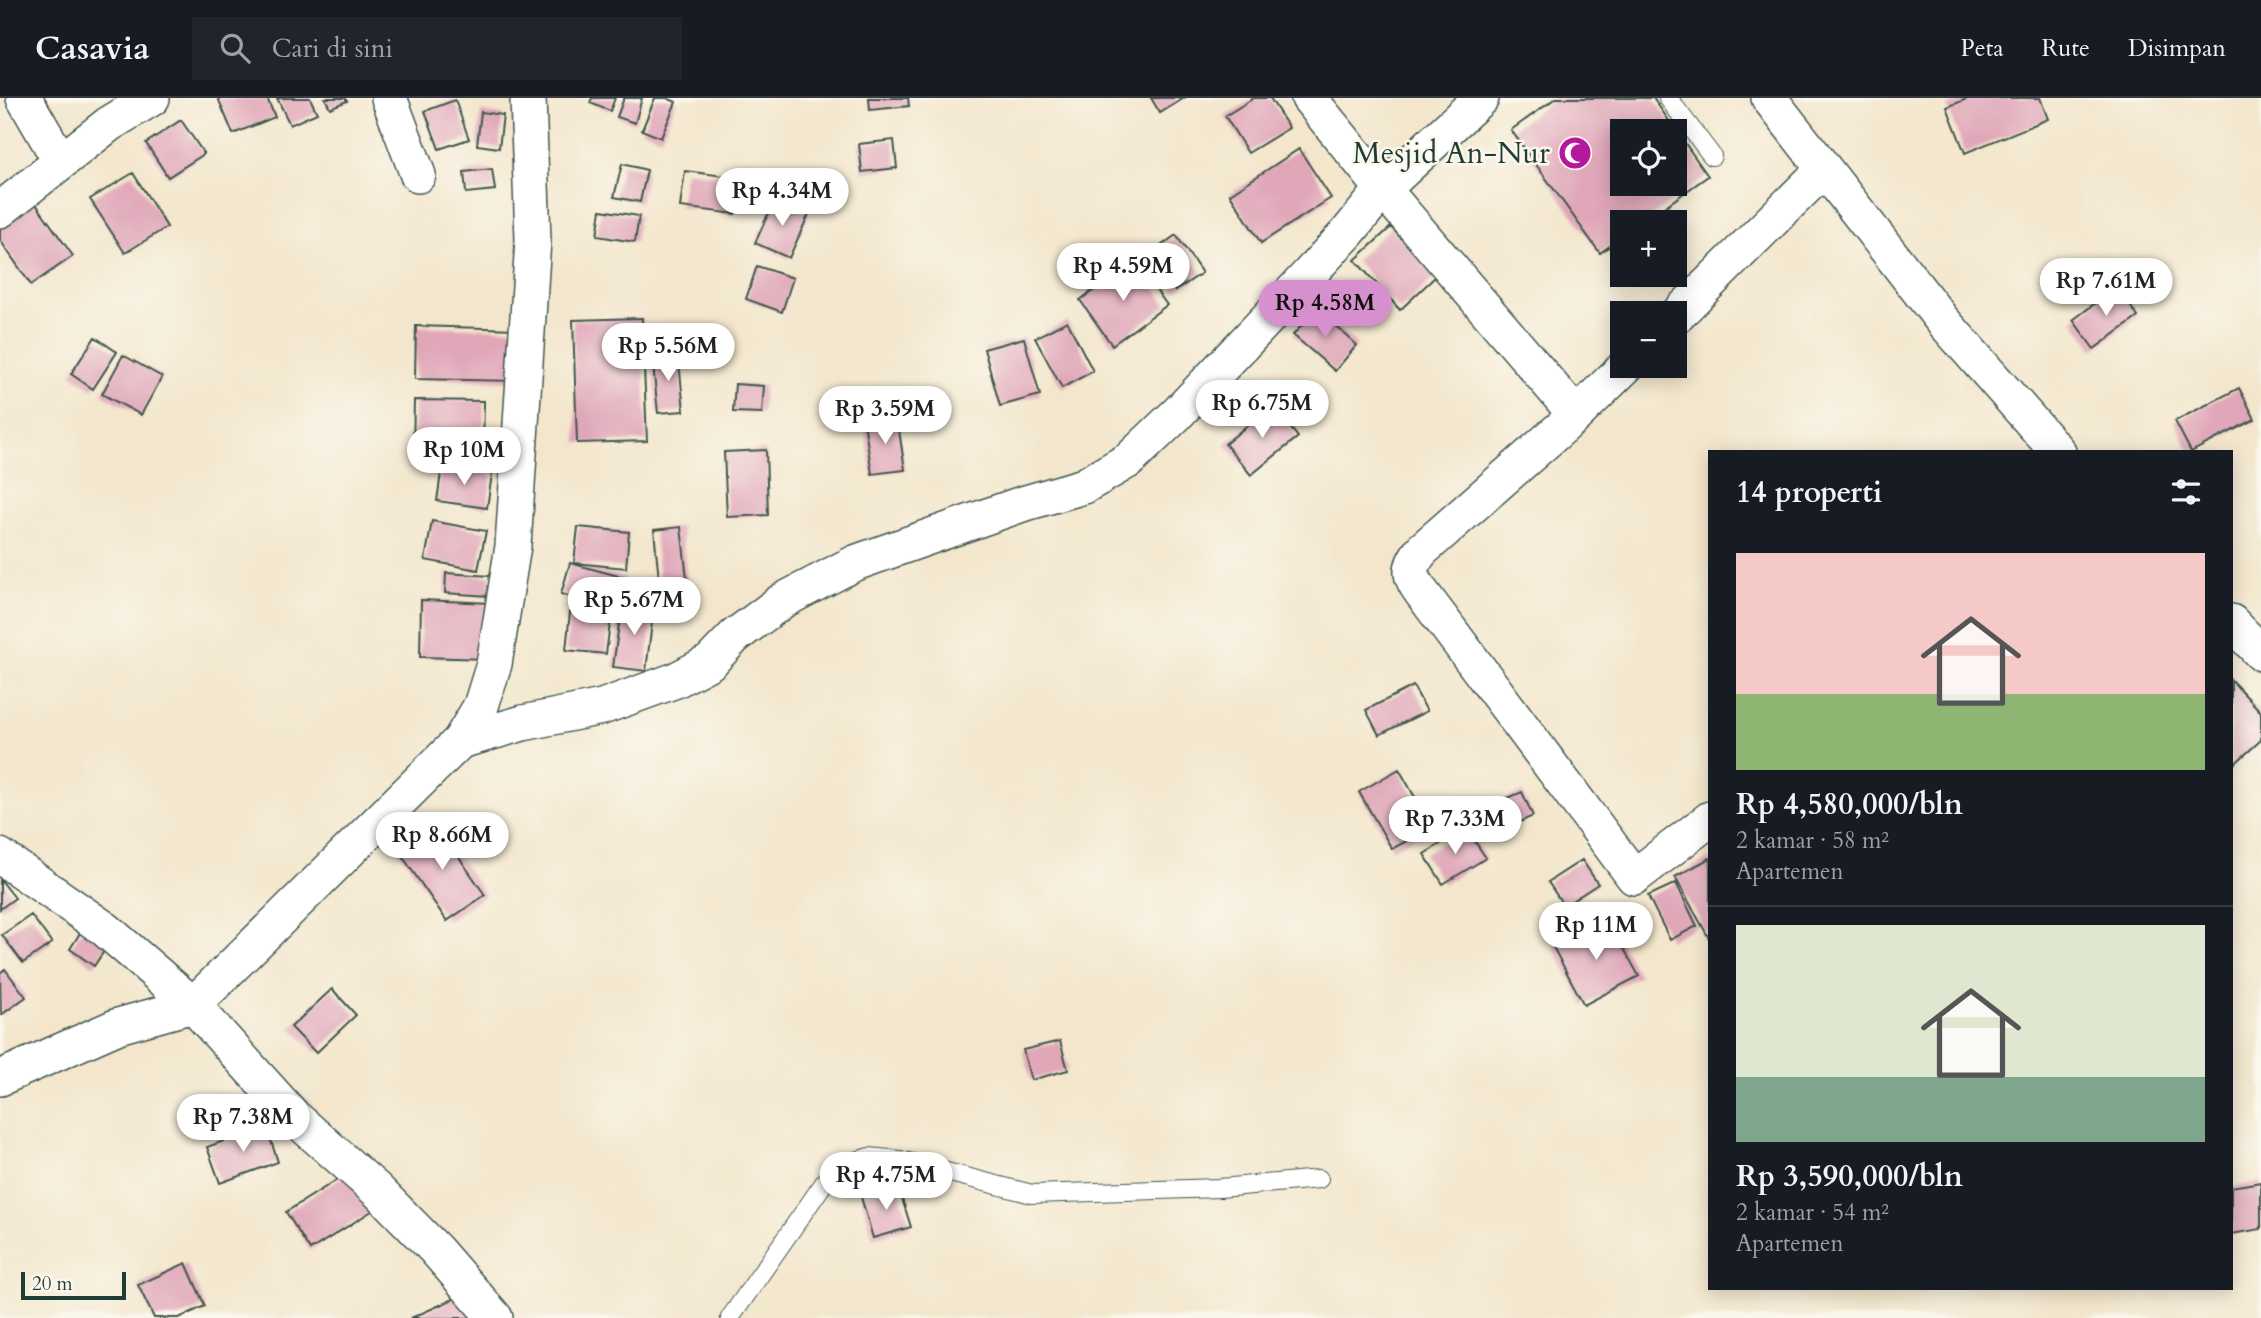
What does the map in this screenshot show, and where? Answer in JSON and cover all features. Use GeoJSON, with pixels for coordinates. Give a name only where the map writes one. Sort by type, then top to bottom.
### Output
{"type":"FeatureCollection","features":[{"type":"Feature","properties":{"kind":"street"},"geometry":{"type":"LineString","coordinates":[[24,98],[61,162]]}},
{"type":"Feature","properties":{"kind":"street"},"geometry":{"type":"LineString","coordinates":[[0,211],[109,124],[152,98]]}},
{"type":"Feature","properties":{"kind":"street"},"geometry":{"type":"LineString","coordinates":[[389,98],[418,175]]}},
{"type":"Feature","properties":{"kind":"street"},"geometry":{"type":"LineString","coordinates":[[0,1078],[118,1026],[193,1005],[460,741],[481,706],[494,664],[513,546],[533,240],[527,98]]}},
{"type":"Feature","properties":{"kind":"street"},"geometry":{"type":"LineString","coordinates":[[1309,98],[1382,189],[1576,415]]}},
{"type":"Feature","properties":{"kind":"street"},"geometry":{"type":"LineString","coordinates":[[460,741],[523,723],[602,707],[676,680],[710,662],[735,636],[782,601],[855,563],[1019,505],[1084,486],[1129,460],[1177,414],[1331,250],[1382,189],[1481,98]]}},
{"type":"Feature","properties":{"kind":"street"},"geometry":{"type":"LineString","coordinates":[[1769,98],[1942,320],[2056,450]]}},
{"type":"Feature","properties":{"kind":"street"},"geometry":{"type":"LineString","coordinates":[[1687,305],[1824,169]]}},
{"type":"Feature","properties":{"kind":"street"},"geometry":{"type":"LineString","coordinates":[[1614,378],[1576,415],[1422,550],[1414,561],[1411,572],[1414,582],[1634,877],[1708,821]]}},
{"type":"Feature","properties":{"kind":"street"},"geometry":{"type":"LineString","coordinates":[[2233,624],[2261,653]]}},
{"type":"Feature","properties":{"kind":"street"},"geometry":{"type":"LineString","coordinates":[[0,856],[105,929],[193,1005],[294,1117],[379,1191],[436,1250],[495,1318]]}},
{"type":"Feature","properties":{"kind":"lane"},"geometry":{"type":"LineString","coordinates":[[1668,98],[1712,156]]}},
{"type":"Feature","properties":{"kind":"lane"},"geometry":{"type":"LineString","coordinates":[[730,1318],[824,1183],[834,1172],[869,1157],[900,1160],[1032,1194],[1220,1188],[1320,1179]]}},
{"type":"Feature","properties":{"kind":"building"},"geometry":{"type":"Polygon","coordinates":[[[218,98],[267,98],[275,117],[233,134],[218,98]]]}},
{"type":"Feature","properties":{"kind":"building"},"geometry":{"type":"Polygon","coordinates":[[[277,98],[310,98],[317,113],[290,125],[277,98]]]}},
{"type":"Feature","properties":{"kind":"building"},"geometry":{"type":"Polygon","coordinates":[[[325,98],[345,98],[347,101],[330,108],[325,98]]]}},
{"type":"Feature","properties":{"kind":"building"},"geometry":{"type":"Polygon","coordinates":[[[592,98],[615,98],[610,111],[590,103],[592,98]]]}},
{"type":"Feature","properties":{"kind":"building"},"geometry":{"type":"Polygon","coordinates":[[[624,98],[642,98],[635,123],[617,117],[624,98]]]}},
{"type":"Feature","properties":{"kind":"building"},"geometry":{"type":"Polygon","coordinates":[[[655,98],[667,98],[676,102],[661,138],[642,130],[655,98]]]}},
{"type":"Feature","properties":{"kind":"building"},"geometry":{"type":"Polygon","coordinates":[[[869,98],[908,98],[909,106],[870,110],[869,98]]]}},
{"type":"Feature","properties":{"kind":"building"},"geometry":{"type":"Polygon","coordinates":[[[1151,98],[1184,98],[1160,113],[1151,98]]]}},
{"type":"Feature","properties":{"kind":"building"},"geometry":{"type":"Polygon","coordinates":[[[1254,98],[1270,98],[1289,128],[1248,153],[1225,116],[1254,98]]]}},
{"type":"Feature","properties":{"kind":"building","name":"Mesjid An-Nur"},"geometry":{"type":"Polygon","coordinates":[[[1556,98],[1653,98],[1668,119],[1610,119],[1610,196],[1680,196],[1660,210],[1610,210],[1610,246],[1600,253],[1511,130],[1556,98]]]}},
{"type":"Feature","properties":{"kind":"building"},"geometry":{"type":"Polygon","coordinates":[[[1969,98],[2040,98],[2048,119],[1965,153],[1947,107],[1969,98]]]}},
{"type":"Feature","properties":{"kind":"building"},"geometry":{"type":"Polygon","coordinates":[[[455,100],[469,139],[439,149],[425,111],[455,100]]]}},
{"type":"Feature","properties":{"kind":"building"},"geometry":{"type":"Polygon","coordinates":[[[481,112],[503,115],[499,148],[477,145],[481,112]]]}},
{"type":"Feature","properties":{"kind":"building"},"geometry":{"type":"Polygon","coordinates":[[[181,120],[204,154],[168,177],[146,143],[181,120]]]}},
{"type":"Feature","properties":{"kind":"building"},"geometry":{"type":"Polygon","coordinates":[[[894,140],[897,168],[862,172],[859,144],[894,140]]]}},
{"type":"Feature","properties":{"kind":"building","name":"Mesjid An-Nur"},"geometry":{"type":"Polygon","coordinates":[[[1687,146],[1708,176],[1687,191],[1687,146]]]}},
{"type":"Feature","properties":{"kind":"building"},"geometry":{"type":"Polygon","coordinates":[[[1299,149],[1331,198],[1261,243],[1230,194],[1299,149]]]}},
{"type":"Feature","properties":{"kind":"building"},"geometry":{"type":"Polygon","coordinates":[[[622,164],[647,170],[640,202],[614,197],[622,164]]]}},
{"type":"Feature","properties":{"kind":"building"},"geometry":{"type":"Polygon","coordinates":[[[492,169],[495,190],[466,193],[464,172],[492,169]]]}},
{"type":"Feature","properties":{"kind":"building"},"geometry":{"type":"Polygon","coordinates":[[[685,171],[740,178],[735,214],[680,207],[685,171]]]}},
{"type":"Feature","properties":{"kind":"building"},"geometry":{"type":"Polygon","coordinates":[[[133,173],[167,227],[125,253],[90,199],[133,173]]]}},
{"type":"Feature","properties":{"kind":"building"},"geometry":{"type":"Polygon","coordinates":[[[31,197],[73,256],[31,285],[0,240],[0,219],[31,197]]]}},
{"type":"Feature","properties":{"kind":"building"},"geometry":{"type":"Polygon","coordinates":[[[775,199],[809,214],[789,258],[755,243],[775,199]]]}},
{"type":"Feature","properties":{"kind":"building"},"geometry":{"type":"Polygon","coordinates":[[[601,210],[639,216],[635,242],[597,236],[601,210]]]}},
{"type":"Feature","properties":{"kind":"building"},"geometry":{"type":"Polygon","coordinates":[[[1391,227],[1436,276],[1400,310],[1355,260],[1391,227]]]}},
{"type":"Feature","properties":{"kind":"building"},"geometry":{"type":"Polygon","coordinates":[[[1176,235],[1202,273],[1175,291],[1150,254],[1176,235]]]}},
{"type":"Feature","properties":{"kind":"building"},"geometry":{"type":"Polygon","coordinates":[[[1135,261],[1167,305],[1112,345],[1080,300],[1135,261]]]}},
{"type":"Feature","properties":{"kind":"building"},"geometry":{"type":"Polygon","coordinates":[[[757,266],[793,278],[782,312],[746,299],[757,266]]]}},
{"type":"Feature","properties":{"kind":"building"},"geometry":{"type":"Polygon","coordinates":[[[2117,287],[2138,317],[2094,349],[2073,320],[2117,287]]]}},
{"type":"Feature","properties":{"kind":"building"},"geometry":{"type":"Polygon","coordinates":[[[1317,309],[1357,345],[1335,371],[1293,335],[1317,309]]]}},
{"type":"Feature","properties":{"kind":"building"},"geometry":{"type":"Polygon","coordinates":[[[642,318],[647,441],[577,443],[573,320],[642,318]]]}},
{"type":"Feature","properties":{"kind":"building"},"geometry":{"type":"Polygon","coordinates":[[[1067,321],[1093,371],[1062,388],[1035,338],[1067,321]]]}},
{"type":"Feature","properties":{"kind":"building"},"geometry":{"type":"Polygon","coordinates":[[[416,326],[519,329],[517,381],[415,379],[416,326]]]}},
{"type":"Feature","properties":{"kind":"building"},"geometry":{"type":"Polygon","coordinates":[[[95,337],[117,352],[93,389],[71,374],[95,337]]]}},
{"type":"Feature","properties":{"kind":"building"},"geometry":{"type":"Polygon","coordinates":[[[1024,338],[1040,395],[1000,406],[984,349],[1024,338]]]}},
{"type":"Feature","properties":{"kind":"building"},"geometry":{"type":"Polygon","coordinates":[[[678,352],[684,411],[658,413],[652,355],[678,352]]]}},
{"type":"Feature","properties":{"kind":"building"},"geometry":{"type":"Polygon","coordinates":[[[123,355],[162,377],[141,415],[102,394],[123,355]]]}},
{"type":"Feature","properties":{"kind":"building"},"geometry":{"type":"Polygon","coordinates":[[[735,384],[764,386],[762,413],[733,412],[735,384]]]}},
{"type":"Feature","properties":{"kind":"building"},"geometry":{"type":"Polygon","coordinates":[[[2239,388],[2255,419],[2195,450],[2190,450],[2175,421],[2239,388]]]}},
{"type":"Feature","properties":{"kind":"building"},"geometry":{"type":"Polygon","coordinates":[[[414,400],[484,401],[483,452],[413,451],[414,400]]]}},
{"type":"Feature","properties":{"kind":"building"},"geometry":{"type":"Polygon","coordinates":[[[1272,405],[1298,437],[1251,475],[1225,444],[1272,405]]]}},
{"type":"Feature","properties":{"kind":"building"},"geometry":{"type":"Polygon","coordinates":[[[897,417],[905,470],[872,474],[864,422],[897,417]]]}},
{"type":"Feature","properties":{"kind":"building"},"geometry":{"type":"Polygon","coordinates":[[[766,450],[768,515],[727,517],[724,452],[766,450]]]}},
{"type":"Feature","properties":{"kind":"building"},"geometry":{"type":"Polygon","coordinates":[[[442,466],[492,474],[487,508],[437,501],[442,466]]]}},
{"type":"Feature","properties":{"kind":"building"},"geometry":{"type":"Polygon","coordinates":[[[432,521],[486,531],[478,570],[425,560],[432,521]]]}},
{"type":"Feature","properties":{"kind":"building"},"geometry":{"type":"Polygon","coordinates":[[[578,527],[629,532],[626,568],[574,563],[578,527]]]}},
{"type":"Feature","properties":{"kind":"building"},"geometry":{"type":"Polygon","coordinates":[[[681,527],[689,596],[661,599],[654,530],[681,527]]]}},
{"type":"Feature","properties":{"kind":"building"},"geometry":{"type":"Polygon","coordinates":[[[570,563],[626,578],[617,609],[561,594],[570,563]]]}},
{"type":"Feature","properties":{"kind":"building"},"geometry":{"type":"Polygon","coordinates":[[[446,573],[490,576],[489,596],[445,593],[446,573]]]}},
{"type":"Feature","properties":{"kind":"building"},"geometry":{"type":"Polygon","coordinates":[[[421,600],[491,603],[489,659],[420,657],[421,600]]]}},
{"type":"Feature","properties":{"kind":"building"},"geometry":{"type":"Polygon","coordinates":[[[622,602],[654,606],[646,671],[613,667],[622,602]]]}},
{"type":"Feature","properties":{"kind":"building"},"geometry":{"type":"Polygon","coordinates":[[[570,612],[611,616],[606,654],[566,650],[570,612]]]}},
{"type":"Feature","properties":{"kind":"building"},"geometry":{"type":"Polygon","coordinates":[[[2233,682],[2261,712],[2261,740],[2233,765],[2233,682]]]}},
{"type":"Feature","properties":{"kind":"building"},"geometry":{"type":"Polygon","coordinates":[[[1413,686],[1427,711],[1379,735],[1366,710],[1413,686]]]}},
{"type":"Feature","properties":{"kind":"building"},"geometry":{"type":"Polygon","coordinates":[[[1399,769],[1432,827],[1392,849],[1359,792],[1399,769]]]}},
{"type":"Feature","properties":{"kind":"building"},"geometry":{"type":"Polygon","coordinates":[[[1522,792],[1533,816],[1502,830],[1491,805],[1522,792]]]}},
{"type":"Feature","properties":{"kind":"building"},"geometry":{"type":"Polygon","coordinates":[[[436,824],[485,895],[447,921],[398,850],[436,824]]]}},
{"type":"Feature","properties":{"kind":"building"},"geometry":{"type":"Polygon","coordinates":[[[1466,828],[1486,858],[1443,884],[1424,854],[1466,828]]]}},
{"type":"Feature","properties":{"kind":"building"},"geometry":{"type":"Polygon","coordinates":[[[1708,859],[1708,936],[1675,877],[1708,859]]]}},
{"type":"Feature","properties":{"kind":"building"},"geometry":{"type":"Polygon","coordinates":[[[1582,860],[1598,884],[1564,906],[1548,882],[1582,860]]]}},
{"type":"Feature","properties":{"kind":"building"},"geometry":{"type":"Polygon","coordinates":[[[0,879],[15,898],[0,909],[0,879]]]}},
{"type":"Feature","properties":{"kind":"building"},"geometry":{"type":"Polygon","coordinates":[[[1676,883],[1697,926],[1670,940],[1648,896],[1676,883]]]}},
{"type":"Feature","properties":{"kind":"building"},"geometry":{"type":"Polygon","coordinates":[[[31,915],[52,943],[23,963],[2,935],[31,915]]]}},
{"type":"Feature","properties":{"kind":"building"},"geometry":{"type":"Polygon","coordinates":[[[1607,918],[1639,976],[1584,1005],[1553,947],[1607,918]]]}},
{"type":"Feature","properties":{"kind":"building"},"geometry":{"type":"Polygon","coordinates":[[[85,925],[110,942],[94,966],[70,949],[85,925]]]}},
{"type":"Feature","properties":{"kind":"building"},"geometry":{"type":"Polygon","coordinates":[[[5,969],[26,997],[1,1015],[0,973],[5,969]]]}},
{"type":"Feature","properties":{"kind":"building"},"geometry":{"type":"Polygon","coordinates":[[[332,989],[356,1015],[316,1053],[291,1027],[332,989]]]}},
{"type":"Feature","properties":{"kind":"building"},"geometry":{"type":"Polygon","coordinates":[[[1060,1041],[1068,1070],[1031,1080],[1023,1050],[1060,1041]]]}},
{"type":"Feature","properties":{"kind":"building"},"geometry":{"type":"Polygon","coordinates":[[[266,1126],[278,1162],[220,1183],[207,1147],[266,1126]]]}},
{"type":"Feature","properties":{"kind":"building"},"geometry":{"type":"Polygon","coordinates":[[[351,1171],[375,1209],[310,1250],[286,1212],[351,1171]]]}},
{"type":"Feature","properties":{"kind":"building"},"geometry":{"type":"Polygon","coordinates":[[[2261,1182],[2261,1229],[2233,1234],[2233,1187],[2261,1182]]]}},
{"type":"Feature","properties":{"kind":"building"},"geometry":{"type":"Polygon","coordinates":[[[898,1186],[911,1227],[873,1238],[861,1197],[898,1186]]]}},
{"type":"Feature","properties":{"kind":"building"},"geometry":{"type":"Polygon","coordinates":[[[186,1263],[205,1306],[179,1318],[154,1318],[138,1285],[186,1263]]]}},
{"type":"Feature","properties":{"kind":"building"},"geometry":{"type":"Polygon","coordinates":[[[467,1293],[478,1318],[411,1318],[467,1293]]]}},
{"type":"Feature","properties":{"kind":"place","name":"Mesjid An-Nur"},"geometry":{"type":"Point","coordinates":[1575,153]}}]}
